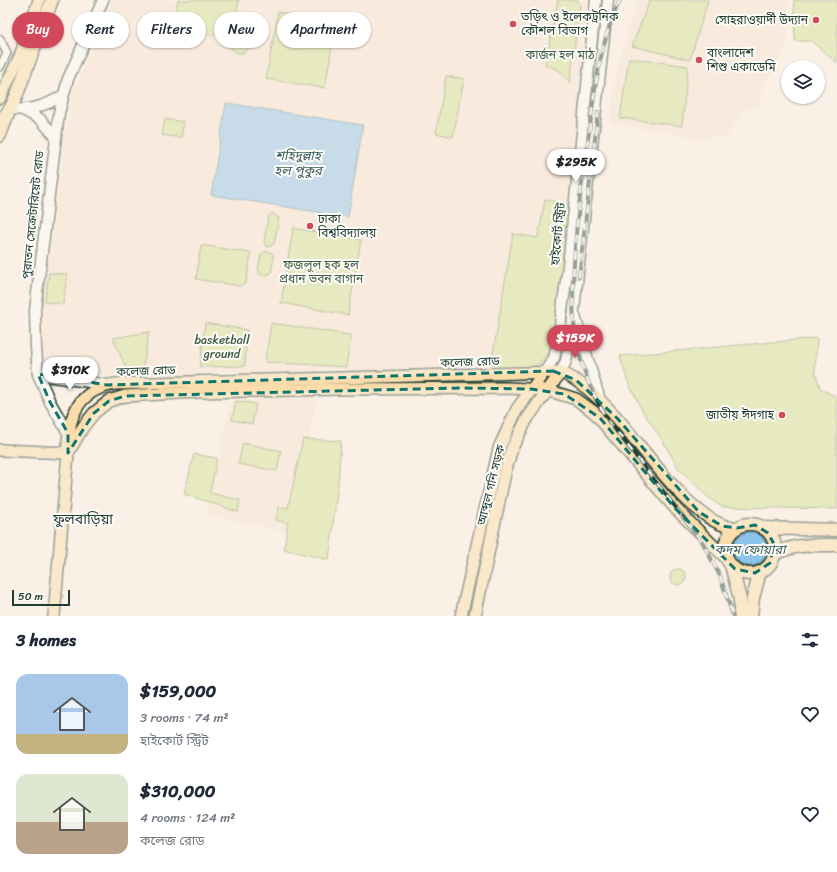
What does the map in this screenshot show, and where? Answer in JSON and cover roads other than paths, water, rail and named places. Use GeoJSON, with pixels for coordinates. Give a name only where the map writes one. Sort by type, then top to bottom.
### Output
{"type":"FeatureCollection","features":[{"type":"Feature","properties":{"kind":"highway"},"geometry":{"type":"LineString","coordinates":[[6,111],[45,0]]}},
{"type":"Feature","properties":{"kind":"highway"},"geometry":{"type":"LineString","coordinates":[[6,111],[52,0]]}},
{"type":"Feature","properties":{"kind":"highway"},"geometry":{"type":"LineString","coordinates":[[740,616],[740,599],[729,562],[726,542],[737,528],[750,524],[763,528],[837,530]]}},
{"type":"Feature","properties":{"kind":"highway"},"geometry":{"type":"LineString","coordinates":[[751,616],[754,593],[760,572],[770,563],[774,554],[772,538],[763,528]]}},
{"type":"Feature","properties":{"kind":"highway"},"geometry":{"type":"LineString","coordinates":[[774,554],[790,548],[803,546],[837,545]]}},
{"type":"Feature","properties":{"kind":"highway"},"geometry":{"type":"LineString","coordinates":[[729,562],[745,574],[760,572]]}},
{"type":"Feature","properties":{"kind":"main road"},"geometry":{"type":"LineString","coordinates":[[0,136],[20,56],[39,0]]}},
{"type":"Feature","properties":{"kind":"main road","name":"পুরাতন সেক্রেটারিয়েট রোড"},"geometry":{"type":"LineString","coordinates":[[68,433],[50,402],[38,374],[35,310],[55,136],[62,96],[78,55],[103,0]]}},
{"type":"Feature","properties":{"kind":"main road","name":"হাইকোর্ট স্ট্রিট"},"geometry":{"type":"LineString","coordinates":[[545,371],[554,358],[559,332],[596,0]]}},
{"type":"Feature","properties":{"kind":"main road","name":"হাইকোর্ট স্ট্রিট"},"geometry":{"type":"LineString","coordinates":[[561,372],[569,346],[608,0]]}},
{"type":"Feature","properties":{"kind":"main road"},"geometry":{"type":"LineString","coordinates":[[6,111],[43,106],[62,96]]}},
{"type":"Feature","properties":{"kind":"main road"},"geometry":{"type":"LineString","coordinates":[[6,111],[40,119],[55,136]]}},
{"type":"Feature","properties":{"kind":"main road"},"geometry":{"type":"LineString","coordinates":[[573,310],[600,400]]}},
{"type":"Feature","properties":{"kind":"main road","name":"কলেজ রোড"},"geometry":{"type":"LineString","coordinates":[[68,454],[68,433],[72,419],[81,402],[95,389],[107,385],[483,375],[545,371],[561,372]]}},
{"type":"Feature","properties":{"kind":"main road","name":"আব্দুল গনি সড়ক"},"geometry":{"type":"LineString","coordinates":[[461,616],[498,448],[510,420],[530,389],[545,371]]}},
{"type":"Feature","properties":{"kind":"main road"},"geometry":{"type":"LineString","coordinates":[[561,372],[576,380],[600,400],[699,512],[722,526],[737,528]]}},
{"type":"Feature","properties":{"kind":"main road","name":"আব্দুল গনি সড়ক"},"geometry":{"type":"LineString","coordinates":[[475,616],[508,460],[522,427],[561,372]]}},
{"type":"Feature","properties":{"kind":"main road"},"geometry":{"type":"LineString","coordinates":[[38,374],[53,378],[107,385]]}},
{"type":"Feature","properties":{"kind":"main road","name":"কলেজ রোড"},"geometry":{"type":"LineString","coordinates":[[68,454],[83,427],[94,413],[109,401],[124,396],[199,392],[340,389],[547,390],[576,399],[594,412],[674,507],[729,562]]}},
{"type":"Feature","properties":{"kind":"main road"},"geometry":{"type":"LineString","coordinates":[[0,450],[68,454],[54,616]]}},
{"type":"Feature","properties":{"kind":"street"},"geometry":{"type":"LineString","coordinates":[[0,38],[8,52]]}},
{"type":"Feature","properties":{"kind":"street"},"geometry":{"type":"LineString","coordinates":[[8,52],[20,56]]}},
{"type":"Feature","properties":{"kind":"street"},"geometry":{"type":"LineString","coordinates":[[0,66],[8,52]]}},
{"type":"Feature","properties":{"kind":"water","name":"শহিদুল্লাহ হল পুকুর"},"geometry":{"type":"Polygon","coordinates":[[[226,103],[363,125],[348,217],[211,195],[226,103]]]}},
{"type":"Feature","properties":{"kind":"water","name":"কদম ফোয়ারা"},"geometry":{"type":"Polygon","coordinates":[[[747,532],[753,532],[757,533],[764,539],[767,549],[766,556],[760,563],[753,566],[747,566],[743,565],[736,559],[733,552],[733,546],[734,542],[740,535],[747,532]]]}},
{"type":"Feature","properties":{"kind":"railway"},"geometry":{"type":"LineString","coordinates":[[620,0],[613,16],[599,65],[582,180],[573,275],[575,335],[585,373],[602,410],[608,420],[703,543],[720,576],[733,616]]}},
{"type":"Feature","properties":{"kind":"railway"},"geometry":{"type":"LineString","coordinates":[[579,277],[598,112]]}},
{"type":"Feature","properties":{"kind":"place","name":"সোহরাওয়ার্দী উদ্যান"},"geometry":{"type":"Point","coordinates":[816,20]}},
{"type":"Feature","properties":{"kind":"place","name":"তড়িৎ ও ইলেকট্রনিক কৌশল বিভাগ"},"geometry":{"type":"Point","coordinates":[513,24]}},
{"type":"Feature","properties":{"kind":"place","name":"বাংলাদেশ শিশু একাডেমি"},"geometry":{"type":"Point","coordinates":[699,60]}},
{"type":"Feature","properties":{"kind":"place","name":"ঢাকা বিশ্ববিদ্যালয়"},"geometry":{"type":"Point","coordinates":[310,226]}},
{"type":"Feature","properties":{"kind":"place","name":"জাতীয় ঈদগাহ"},"geometry":{"type":"Point","coordinates":[782,415]}},
{"type":"Feature","properties":{"kind":"district","name":"ফুলবাড়িয়া"},"geometry":{"type":"Point","coordinates":[83,519]}},
{"type":"Feature","properties":{"kind":"park label","name":"কার্জন হল মাঠ"},"geometry":{"type":"Point","coordinates":[560,55]}},
{"type":"Feature","properties":{"kind":"park label","name":"ফজলুল হক হল প্রধান ভবন বাগান"},"geometry":{"type":"Point","coordinates":[321,272]}},
{"type":"Feature","properties":{"kind":"park label","name":"basketball ground"},"geometry":{"type":"Point","coordinates":[222,347]}}]}
